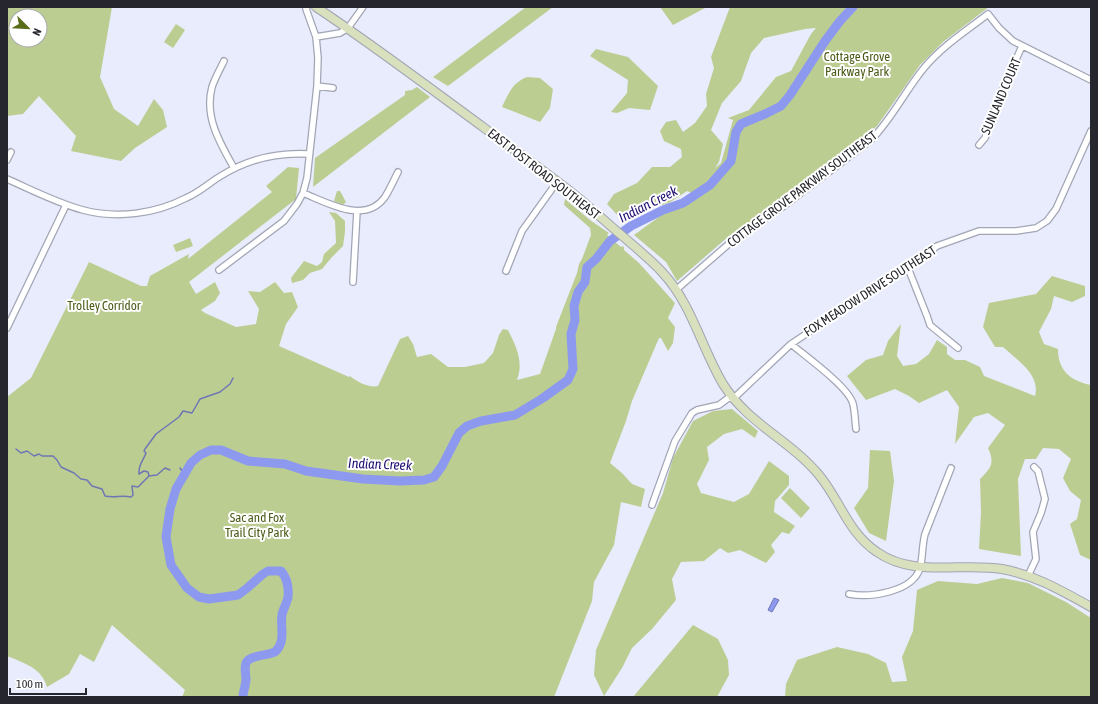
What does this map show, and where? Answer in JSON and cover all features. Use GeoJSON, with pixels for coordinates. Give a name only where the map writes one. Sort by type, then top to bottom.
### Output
{"type":"FeatureCollection","features":[{"type":"Feature","properties":{"kind":"main road","name":"EAST POST ROAD SOUTHEAST"},"geometry":{"type":"LineString","coordinates":[[316,7],[348,28],[582,201],[662,271],[677,289],[689,310],[713,366],[732,397],[752,418],[806,461],[818,474],[852,527],[871,548],[883,556],[907,565],[920,567],[987,567],[1028,576],[1060,590],[1091,607]]}},
{"type":"Feature","properties":{"kind":"street"},"geometry":{"type":"LineString","coordinates":[[219,270],[284,221],[303,193],[307,178],[317,86],[318,58],[316,37],[306,9],[307,7]]}},
{"type":"Feature","properties":{"kind":"street"},"geometry":{"type":"LineString","coordinates":[[316,37],[340,33],[348,28],[363,7]]}},
{"type":"Feature","properties":{"kind":"street","name":"COTTAGE GROVE PARKWAY SOUTHEAST"},"geometry":{"type":"LineString","coordinates":[[677,289],[731,242],[781,208],[871,140],[881,130],[924,68],[940,52],[988,14],[1006,35],[1022,46]]}},
{"type":"Feature","properties":{"kind":"street"},"geometry":{"type":"LineString","coordinates":[[1022,46],[1091,80]]}},
{"type":"Feature","properties":{"kind":"street","name":"SUNLAND COURT"},"geometry":{"type":"LineString","coordinates":[[979,145],[985,138],[1000,96],[1022,46]]}},
{"type":"Feature","properties":{"kind":"street"},"geometry":{"type":"LineString","coordinates":[[224,61],[212,86],[209,103],[210,118],[215,132],[234,168]]}},
{"type":"Feature","properties":{"kind":"street"},"geometry":{"type":"LineString","coordinates":[[317,86],[333,88]]}},
{"type":"Feature","properties":{"kind":"street","name":"FOX MEADOW DRIVE SOUTHEAST"},"geometry":{"type":"LineString","coordinates":[[652,504],[675,441],[692,412],[719,405],[732,397],[791,344],[887,280],[908,268],[937,246],[979,231],[1030,230],[1043,224],[1056,210],[1091,132]]}},
{"type":"Feature","properties":{"kind":"street"},"geometry":{"type":"LineString","coordinates":[[7,160],[11,152]]}},
{"type":"Feature","properties":{"kind":"street"},"geometry":{"type":"LineString","coordinates":[[7,179],[66,205],[101,214],[135,213],[153,210],[187,198],[234,168],[268,156],[290,153],[309,154]]}},
{"type":"Feature","properties":{"kind":"street"},"geometry":{"type":"LineString","coordinates":[[303,193],[341,208],[357,211],[366,210],[377,205],[385,197],[398,172]]}},
{"type":"Feature","properties":{"kind":"street"},"geometry":{"type":"LineString","coordinates":[[506,271],[522,231],[557,182]]}},
{"type":"Feature","properties":{"kind":"street"},"geometry":{"type":"LineString","coordinates":[[7,328],[66,205]]}},
{"type":"Feature","properties":{"kind":"street"},"geometry":{"type":"LineString","coordinates":[[353,282],[357,211]]}},
{"type":"Feature","properties":{"kind":"street"},"geometry":{"type":"LineString","coordinates":[[908,268],[928,316],[930,325],[958,348]]}},
{"type":"Feature","properties":{"kind":"street"},"geometry":{"type":"LineString","coordinates":[[791,344],[840,386],[849,396],[853,403],[856,429]]}},
{"type":"Feature","properties":{"kind":"street"},"geometry":{"type":"LineString","coordinates":[[849,594],[867,595],[891,590],[907,584],[917,574],[920,567],[922,542],[951,468]]}},
{"type":"Feature","properties":{"kind":"street"},"geometry":{"type":"LineString","coordinates":[[1028,576],[1036,559],[1033,532],[1045,500],[1038,471],[1034,468]]}},
{"type":"Feature","properties":{"kind":"green space"},"geometry":{"type":"Polygon","coordinates":[[[7,7],[112,7],[100,77],[114,109],[138,126],[154,99],[163,110],[167,127],[135,148],[121,161],[71,151],[76,136],[39,96],[23,114],[7,116],[7,7]]]}},
{"type":"Feature","properties":{"kind":"green space"},"geometry":{"type":"Polygon","coordinates":[[[526,7],[553,7],[448,86],[433,77],[526,7]]]}},
{"type":"Feature","properties":{"kind":"green space"},"geometry":{"type":"Polygon","coordinates":[[[660,7],[707,7],[673,25],[660,7]]]}},
{"type":"Feature","properties":{"kind":"green space","name":"Cottage Grove Parkway Park"},"geometry":{"type":"Polygon","coordinates":[[[730,7],[989,7],[943,42],[920,65],[877,126],[854,147],[784,200],[729,236],[677,281],[666,262],[634,235],[692,193],[687,191],[669,203],[632,213],[622,220],[607,204],[614,194],[637,183],[652,167],[670,167],[682,157],[681,149],[664,141],[660,131],[666,122],[676,120],[683,132],[695,123],[707,106],[706,94],[714,68],[711,57],[730,7]],[[816,28],[764,38],[751,53],[741,81],[722,103],[711,130],[723,144],[719,162],[715,168],[721,163],[733,120],[728,118],[749,110],[776,77],[791,71],[811,34],[816,28]]]}},
{"type":"Feature","properties":{"kind":"green space"},"geometry":{"type":"Polygon","coordinates":[[[176,24],[185,30],[173,48],[164,42],[176,24]]]}},
{"type":"Feature","properties":{"kind":"green space"},"geometry":{"type":"Polygon","coordinates":[[[596,49],[628,57],[658,86],[650,110],[629,108],[617,113],[611,112],[627,93],[628,80],[590,56],[596,49]]]}},
{"type":"Feature","properties":{"kind":"green space"},"geometry":{"type":"Polygon","coordinates":[[[527,77],[540,78],[553,89],[550,108],[540,122],[502,107],[514,85],[527,77]]]}},
{"type":"Feature","properties":{"kind":"green space"},"geometry":{"type":"Polygon","coordinates":[[[417,87],[430,97],[313,187],[315,158],[405,95],[405,91],[412,90],[417,87]]]}},
{"type":"Feature","properties":{"kind":"green space","name":"Sac and Fox Trail City Park"},"geometry":{"type":"Polygon","coordinates":[[[288,167],[299,168],[296,199],[189,282],[196,294],[215,282],[220,293],[215,301],[201,310],[236,327],[256,324],[259,309],[248,291],[260,292],[275,282],[284,293],[292,292],[298,307],[286,324],[279,346],[349,377],[350,376],[363,384],[378,386],[400,339],[408,336],[413,344],[417,357],[431,354],[448,367],[465,367],[484,363],[493,353],[499,335],[503,329],[508,330],[518,354],[520,367],[517,380],[540,374],[579,264],[591,235],[590,228],[564,205],[565,199],[590,220],[609,233],[607,235],[621,247],[623,246],[624,250],[639,263],[675,303],[668,318],[675,327],[673,343],[668,351],[661,338],[659,338],[632,401],[610,463],[632,484],[645,489],[641,507],[621,502],[614,545],[594,582],[592,601],[554,697],[182,697],[185,690],[112,625],[94,662],[80,654],[69,674],[47,687],[45,680],[32,667],[7,656],[7,397],[31,378],[89,262],[141,286],[147,286],[150,276],[189,254],[188,259],[272,192],[266,186],[288,167]]]}},
{"type":"Feature","properties":{"kind":"green space"},"geometry":{"type":"Polygon","coordinates":[[[337,191],[340,191],[346,202],[343,205],[334,201],[337,191]]]}},
{"type":"Feature","properties":{"kind":"green space"},"geometry":{"type":"Polygon","coordinates":[[[329,212],[336,213],[345,221],[343,246],[322,269],[310,273],[303,280],[292,283],[291,278],[304,261],[317,266],[322,262],[324,254],[336,243],[335,221],[329,212]]]}},
{"type":"Feature","properties":{"kind":"green space"},"geometry":{"type":"Polygon","coordinates":[[[190,238],[193,246],[176,252],[173,245],[190,238]]]}},
{"type":"Feature","properties":{"kind":"green space"},"geometry":{"type":"Polygon","coordinates":[[[1052,276],[1085,286],[1085,296],[1072,302],[1054,296],[1051,309],[1039,332],[1044,344],[1058,349],[1060,363],[1067,374],[1077,381],[1091,385],[1091,560],[1080,555],[1070,524],[1077,519],[1081,500],[1070,491],[1063,478],[1071,459],[1059,449],[1043,448],[1036,459],[1025,459],[1018,479],[1021,556],[979,549],[981,512],[980,479],[991,465],[991,458],[988,448],[1005,425],[988,413],[974,417],[955,444],[959,407],[947,390],[919,403],[895,389],[866,400],[847,376],[866,360],[883,355],[888,341],[901,324],[897,356],[903,366],[916,364],[929,354],[937,340],[947,347],[947,354],[955,360],[965,360],[980,367],[984,376],[1035,396],[1036,388],[1034,381],[1026,368],[1003,347],[995,347],[983,327],[989,303],[1036,294],[1052,276]]]}},
{"type":"Feature","properties":{"kind":"green space"},"geometry":{"type":"Polygon","coordinates":[[[732,409],[758,431],[755,438],[742,429],[724,434],[707,447],[709,460],[697,484],[701,493],[734,502],[749,494],[769,461],[789,476],[789,485],[775,501],[774,512],[795,526],[789,534],[782,532],[771,545],[775,552],[766,563],[740,550],[728,553],[720,548],[704,561],[681,562],[672,579],[676,600],[652,629],[632,648],[622,668],[604,696],[594,675],[596,650],[663,493],[673,458],[693,421],[713,411],[732,409]]]}},
{"type":"Feature","properties":{"kind":"green space"},"geometry":{"type":"Polygon","coordinates":[[[870,450],[890,451],[894,481],[886,541],[869,533],[854,508],[868,488],[870,450]]]}},
{"type":"Feature","properties":{"kind":"green space"},"geometry":{"type":"Polygon","coordinates":[[[790,488],[810,508],[801,518],[781,498],[790,488]]]}},
{"type":"Feature","properties":{"kind":"green space"},"geometry":{"type":"Polygon","coordinates":[[[1002,578],[1028,583],[1066,602],[1091,618],[1091,697],[785,697],[786,684],[797,660],[837,647],[868,654],[886,663],[892,682],[907,681],[902,657],[913,631],[917,590],[938,581],[977,584],[1002,578]]]}},
{"type":"Feature","properties":{"kind":"green space"},"geometry":{"type":"Polygon","coordinates":[[[693,625],[718,639],[728,660],[729,675],[717,697],[633,697],[693,625]]]}},
{"type":"Feature","properties":{"kind":"water"},"geometry":{"type":"Polygon","coordinates":[[[774,598],[779,600],[772,612],[768,610],[774,598]]]}},
{"type":"Feature","properties":{"kind":"waterway","name":"Indian Creek"},"geometry":{"type":"LineString","coordinates":[[243,697],[246,681],[245,669],[248,660],[273,653],[281,643],[282,615],[288,597],[287,583],[281,571],[268,571],[238,595],[209,599],[199,597],[187,588],[171,565],[166,537],[170,509],[176,489],[191,463],[200,455],[211,450],[221,450],[248,461],[285,464],[306,471],[363,479],[400,481],[424,480],[434,477],[442,466],[459,433],[467,426],[481,421],[515,415],[543,398],[568,380],[573,369],[571,334],[575,320],[574,306],[578,292],[585,282],[587,267],[596,259],[610,241],[631,226],[663,210],[683,203],[710,185],[731,161],[736,132],[741,124],[781,106],[790,95],[825,41],[853,7]]}},
{"type":"Feature","properties":{"kind":"waterway"},"geometry":{"type":"LineString","coordinates":[[149,476],[148,472],[144,471],[139,474],[139,468],[146,453],[144,451],[156,434],[179,417],[183,411],[192,413],[200,399],[220,392],[230,384],[233,378]]}},
{"type":"Feature","properties":{"kind":"waterway"},"geometry":{"type":"LineString","coordinates":[[16,449],[21,453],[27,451],[34,456],[39,454],[42,456],[53,456],[61,467],[74,473],[81,479],[87,480],[92,486],[102,489],[105,496],[108,497],[131,497],[133,495],[132,486],[138,487],[149,476],[157,475],[165,468],[170,470]]}},
{"type":"Feature","properties":{"kind":"waterway","name":"Indian Creek"},"geometry":{"type":"LineString","coordinates":[[180,468],[184,474]]}},
{"type":"Feature","properties":{"kind":"park label","name":"Trolley Corridor"},"geometry":{"type":"Point","coordinates":[104,305]}}]}
